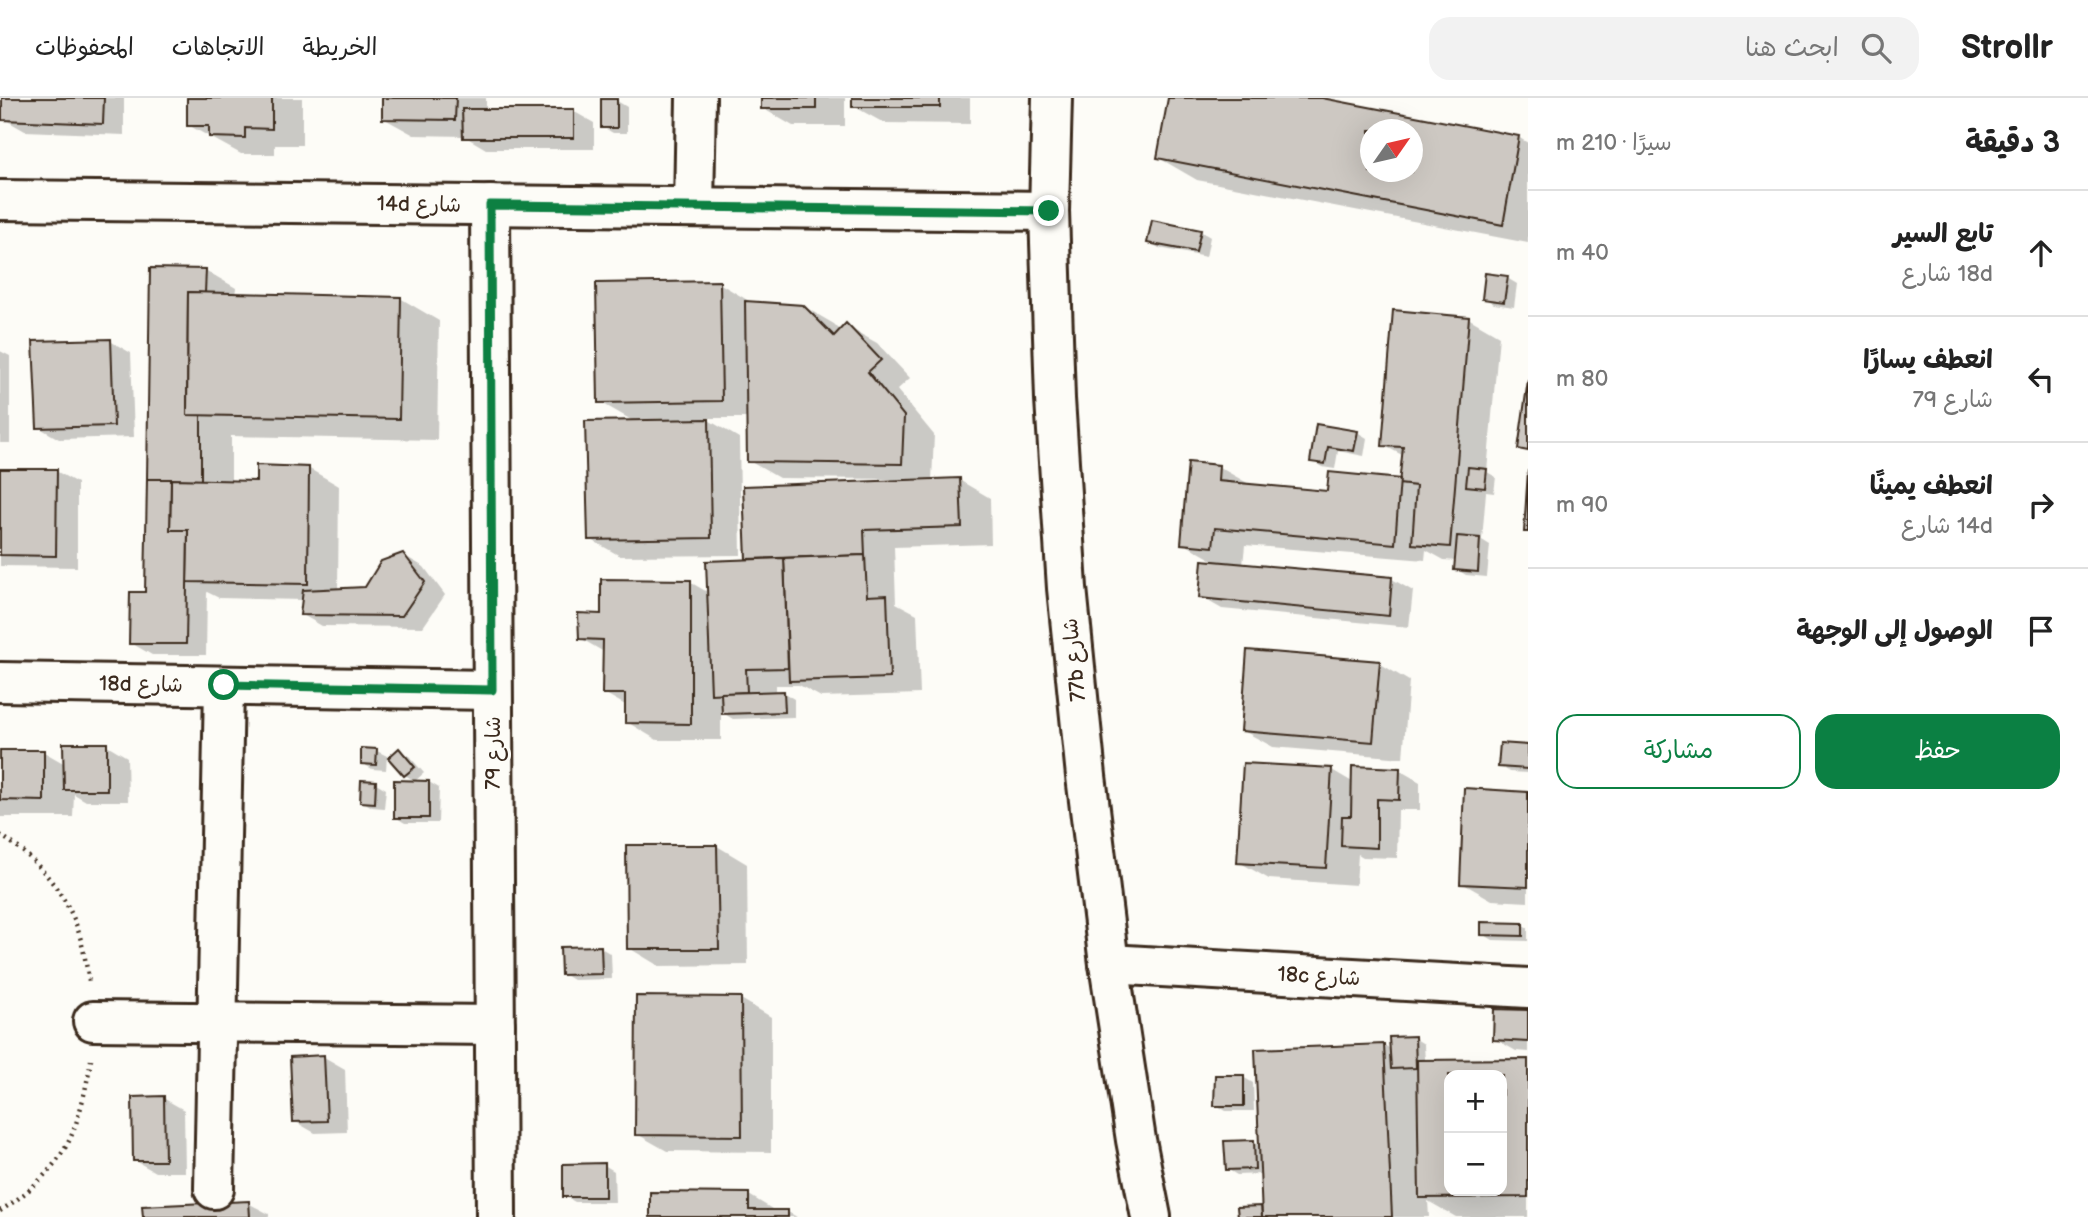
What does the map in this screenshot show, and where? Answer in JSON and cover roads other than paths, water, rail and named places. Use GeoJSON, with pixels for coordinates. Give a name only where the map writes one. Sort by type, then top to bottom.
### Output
{"type":"FeatureCollection","features":[{"type":"Feature","properties":{"kind":"street"},"geometry":{"type":"LineString","coordinates":[[694,207],[696,98]]}},
{"type":"Feature","properties":{"kind":"street","name":"77b شارع"},"geometry":{"type":"LineString","coordinates":[[1052,98],[1049,211],[1055,399],[1067,588],[1086,776],[1110,964],[1136,1140],[1151,1217]]}},
{"type":"Feature","properties":{"kind":"street","name":"14d شارع"},"geometry":{"type":"LineString","coordinates":[[0,200],[1049,211]]}},
{"type":"Feature","properties":{"kind":"street","name":"شارع 79"},"geometry":{"type":"LineString","coordinates":[[490,205],[496,1217]]}},
{"type":"Feature","properties":{"kind":"street","name":"18d شارع"},"geometry":{"type":"LineString","coordinates":[[0,682],[492,690]]}},
{"type":"Feature","properties":{"kind":"street"},"geometry":{"type":"LineString","coordinates":[[214,1189],[224,685]]}},
{"type":"Feature","properties":{"kind":"street","name":"18c شارع"},"geometry":{"type":"LineString","coordinates":[[1110,964],[1528,988]]}},
{"type":"Feature","properties":{"kind":"street"},"geometry":{"type":"LineString","coordinates":[[93,1021],[495,1025]]}}]}
